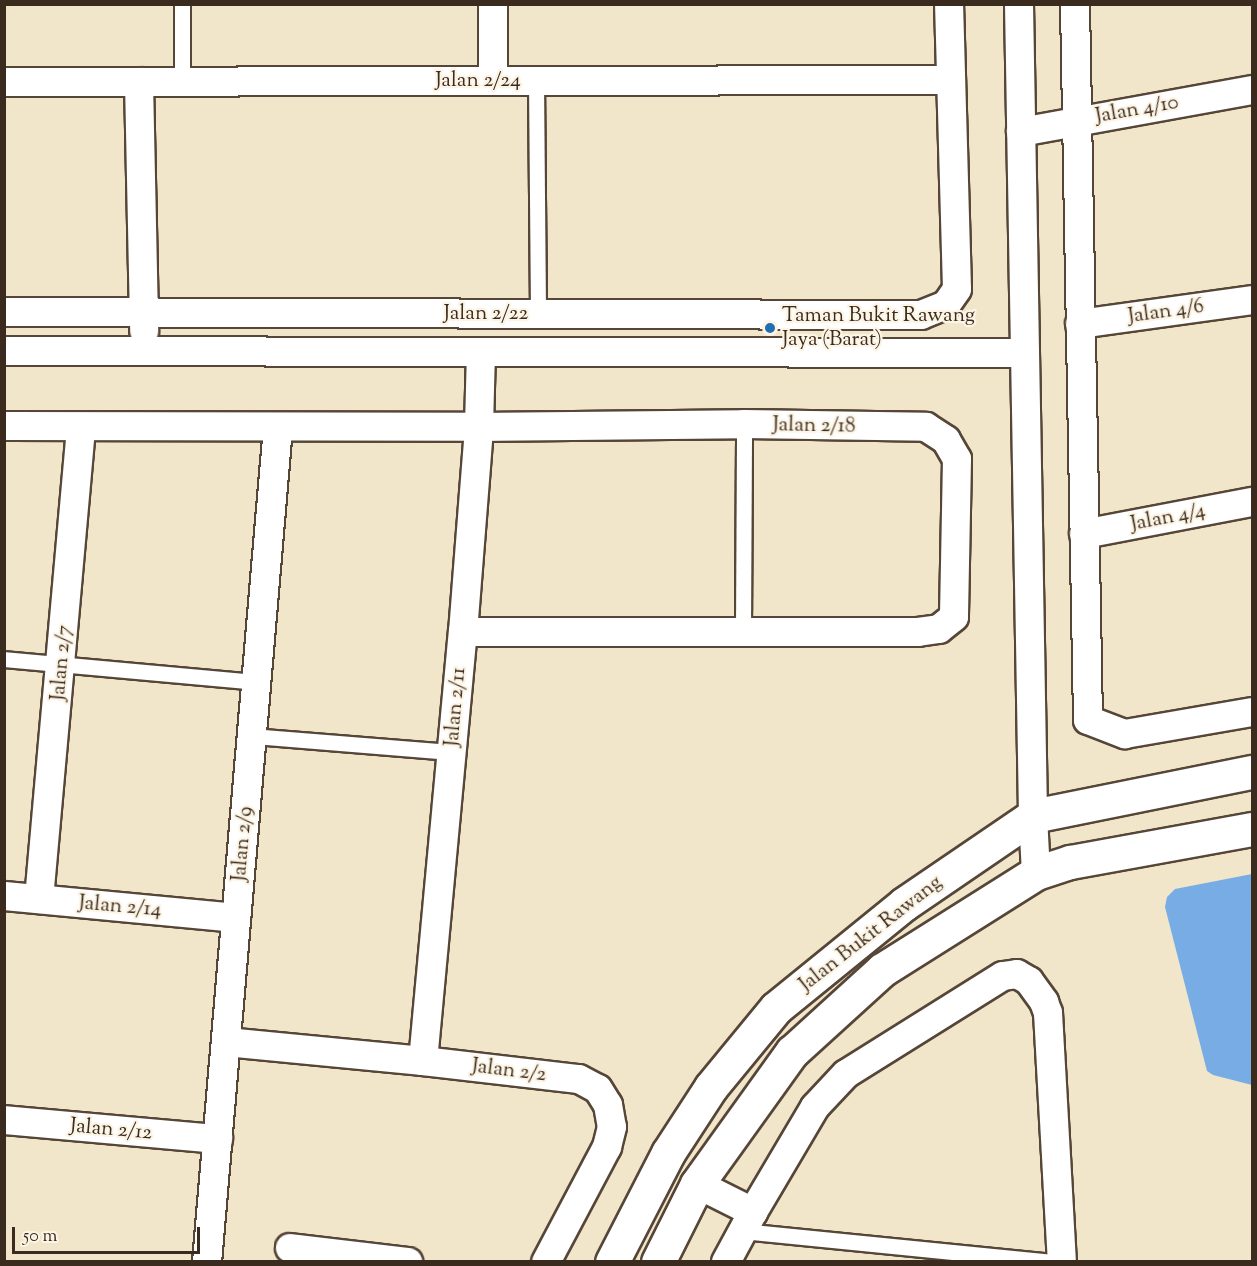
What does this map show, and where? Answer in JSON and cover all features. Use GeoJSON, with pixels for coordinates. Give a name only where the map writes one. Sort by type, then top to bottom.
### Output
{"type":"FeatureCollection","features":[{"type":"Feature","properties":{"kind":"street"},"geometry":{"type":"LineString","coordinates":[[493,4],[493,81]]}},
{"type":"Feature","properties":{"kind":"street"},"geometry":{"type":"LineString","coordinates":[[949,4],[951,80]]}},
{"type":"Feature","properties":{"kind":"street"},"geometry":{"type":"LineString","coordinates":[[1019,4],[1033,816],[1036,873]]}},
{"type":"Feature","properties":{"kind":"street"},"geometry":{"type":"LineString","coordinates":[[1075,4],[1088,720],[1125,734],[1252,712]]}},
{"type":"Feature","properties":{"kind":"street","name":"Jalan 2/24"},"geometry":{"type":"LineString","coordinates":[[4,82],[951,80]]}},
{"type":"Feature","properties":{"kind":"street","name":"Jalan 2/22"},"geometry":{"type":"LineString","coordinates":[[4,312],[921,315],[946,305],[957,290],[951,80]]}},
{"type":"Feature","properties":{"kind":"street"},"geometry":{"type":"LineString","coordinates":[[139,82],[144,351]]}},
{"type":"Feature","properties":{"kind":"street","name":"Jalan 4/10"},"geometry":{"type":"LineString","coordinates":[[1021,132],[1252,90]]}},
{"type":"Feature","properties":{"kind":"street","name":"Jalan 4/6"},"geometry":{"type":"LineString","coordinates":[[1080,324],[1252,300]]}},
{"type":"Feature","properties":{"kind":"street"},"geometry":{"type":"LineString","coordinates":[[4,351],[1025,353]]}},
{"type":"Feature","properties":{"kind":"street","name":"Jalan 2/11"},"geometry":{"type":"LineString","coordinates":[[423,1061],[463,632],[479,427],[481,352]]}},
{"type":"Feature","properties":{"kind":"street","name":"Jalan 2/18"},"geometry":{"type":"LineString","coordinates":[[4,426],[479,427],[744,424],[926,427],[945,440],[957,459],[954,617],[939,629],[918,632],[743,630]]}},
{"type":"Feature","properties":{"kind":"street","name":"Jalan 2/7"},"geometry":{"type":"LineString","coordinates":[[39,899],[62,664],[81,427]]}},
{"type":"Feature","properties":{"kind":"street","name":"Jalan 2/9"},"geometry":{"type":"LineString","coordinates":[[207,1262],[278,427]]}},
{"type":"Feature","properties":{"kind":"street","name":"Jalan 4/4"},"geometry":{"type":"LineString","coordinates":[[1084,534],[1252,502]]}},
{"type":"Feature","properties":{"kind":"street"},"geometry":{"type":"LineString","coordinates":[[463,632],[743,630]]}},
{"type":"Feature","properties":{"kind":"street","name":"Jalan Bukit Rawang"},"geometry":{"type":"LineString","coordinates":[[612,1262],[668,1153],[711,1088],[776,1008],[904,904],[1033,816],[1252,772]]}},
{"type":"Feature","properties":{"kind":"street","name":"Jalan Bukit Rawang"},"geometry":{"type":"LineString","coordinates":[[658,1262],[697,1184],[792,1052],[882,970],[1036,873],[1070,862],[1252,829]]}},
{"type":"Feature","properties":{"kind":"street","name":"Jalan 2/14"},"geometry":{"type":"LineString","coordinates":[[4,896],[236,918]]}},
{"type":"Feature","properties":{"kind":"street"},"geometry":{"type":"LineString","coordinates":[[726,1262],[815,1107],[846,1074],[1004,976],[1017,974],[1029,981],[1044,1002],[1048,1013],[1062,1262]]}},
{"type":"Feature","properties":{"kind":"street","name":"Jalan 2/2"},"geometry":{"type":"LineString","coordinates":[[226,1042],[579,1079],[598,1089],[608,1105],[612,1127],[607,1147],[546,1262]]}},
{"type":"Feature","properties":{"kind":"street","name":"Jalan 2/12"},"geometry":{"type":"LineString","coordinates":[[4,1120],[218,1139]]}},
{"type":"Feature","properties":{"kind":"street"},"geometry":{"type":"LineString","coordinates":[[697,1184],[747,1222]]}},
{"type":"Feature","properties":{"kind":"street"},"geometry":{"type":"LineString","coordinates":[[290,1248],[408,1262]]}},
{"type":"Feature","properties":{"kind":"lane"},"geometry":{"type":"LineString","coordinates":[[182,4],[182,81]]}},
{"type":"Feature","properties":{"kind":"lane"},"geometry":{"type":"LineString","coordinates":[[536,81],[538,314]]}},
{"type":"Feature","properties":{"kind":"lane"},"geometry":{"type":"LineString","coordinates":[[743,630],[744,424]]}},
{"type":"Feature","properties":{"kind":"lane"},"geometry":{"type":"LineString","coordinates":[[4,659],[256,682]]}},
{"type":"Feature","properties":{"kind":"lane"},"geometry":{"type":"LineString","coordinates":[[252,736],[452,752]]}},
{"type":"Feature","properties":{"kind":"lane"},"geometry":{"type":"LineString","coordinates":[[747,1222],[1055,1262]]}},
{"type":"Feature","properties":{"kind":"water"},"geometry":{"type":"Polygon","coordinates":[[[1252,874],[1252,1085],[1213,1075],[1207,1071],[1165,907],[1167,897],[1175,889],[1252,874]]]}},
{"type":"Feature","properties":{"kind":"place","name":"Taman Bukit Rawang Jaya (Barat)"},"geometry":{"type":"Point","coordinates":[770,328]}}]}
